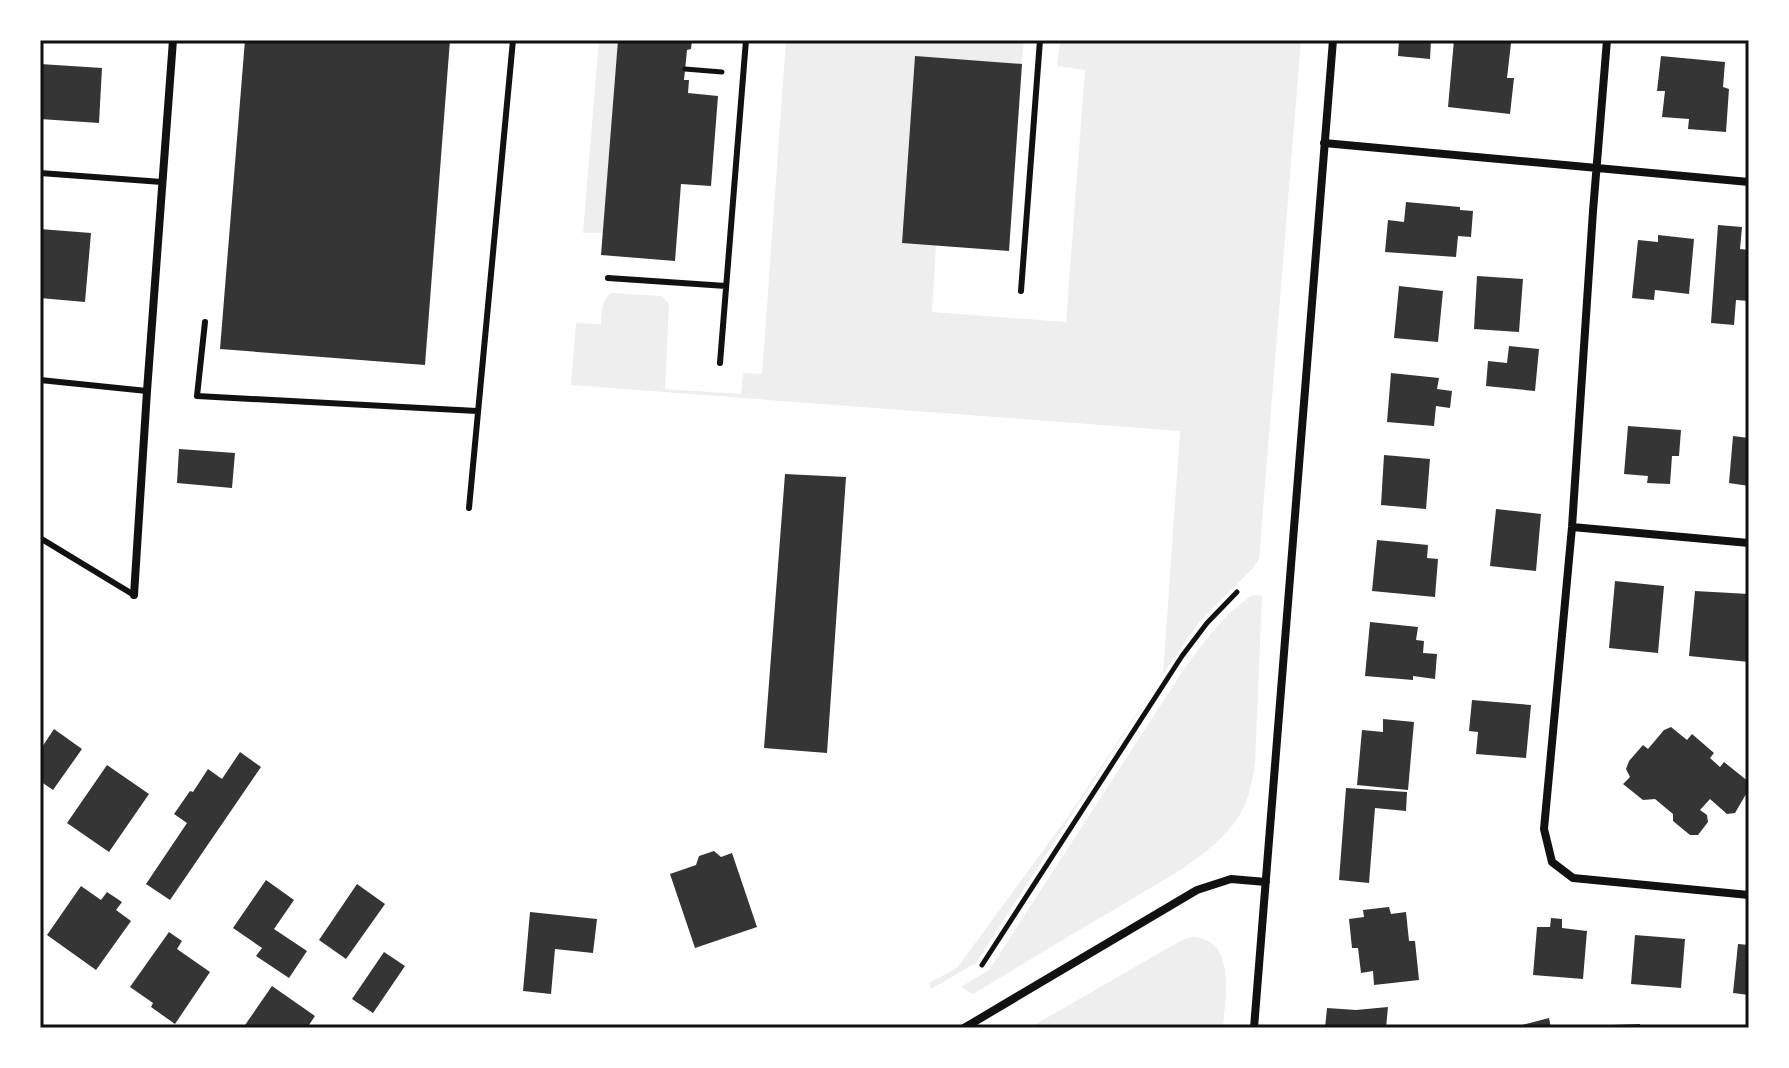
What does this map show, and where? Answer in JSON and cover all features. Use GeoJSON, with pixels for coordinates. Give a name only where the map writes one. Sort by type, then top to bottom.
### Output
{"type":"FeatureCollection","features":[{"type":"Feature","properties":{"kind":"street"},"geometry":{"type":"LineString","coordinates":[[134,595],[173,40]]}},
{"type":"Feature","properties":{"kind":"street"},"geometry":{"type":"LineString","coordinates":[[1254,1028],[1333,40]]}},
{"type":"Feature","properties":{"kind":"street"},"geometry":{"type":"LineString","coordinates":[[1607,40],[1572,527],[1544,829],[1552,862],[1573,878],[1749,895]]}},
{"type":"Feature","properties":{"kind":"street"},"geometry":{"type":"LineString","coordinates":[[1324,143],[1749,182]]}},
{"type":"Feature","properties":{"kind":"street"},"geometry":{"type":"LineString","coordinates":[[1572,527],[1749,543]]}},
{"type":"Feature","properties":{"kind":"street"},"geometry":{"type":"LineString","coordinates":[[964,1028],[1197,890],[1231,879],[1266,882]]}},
{"type":"Feature","properties":{"kind":"lane"},"geometry":{"type":"LineString","coordinates":[[469,508],[513,40]]}},
{"type":"Feature","properties":{"kind":"lane"},"geometry":{"type":"LineString","coordinates":[[720,363],[746,40]]}},
{"type":"Feature","properties":{"kind":"lane"},"geometry":{"type":"LineString","coordinates":[[1021,291],[1040,40]]}},
{"type":"Feature","properties":{"kind":"lane"},"geometry":{"type":"LineString","coordinates":[[40,173],[162,182]]}},
{"type":"Feature","properties":{"kind":"lane"},"geometry":{"type":"LineString","coordinates":[[608,278],[726,286]]}},
{"type":"Feature","properties":{"kind":"lane"},"geometry":{"type":"LineString","coordinates":[[205,322],[197,396],[477,411]]}},
{"type":"Feature","properties":{"kind":"lane"},"geometry":{"type":"LineString","coordinates":[[40,380],[147,391]]}},
{"type":"Feature","properties":{"kind":"lane"},"geometry":{"type":"LineString","coordinates":[[40,538],[134,595]]}},
{"type":"Feature","properties":{"kind":"path"},"geometry":{"type":"LineString","coordinates":[[685,69],[743,74]]}},
{"type":"Feature","properties":{"kind":"path"},"geometry":{"type":"LineString","coordinates":[[982,965],[1182,656],[1207,623],[1237,592]]}},
{"type":"Feature","properties":{"kind":"shaded area"},"geometry":{"type":"Polygon","coordinates":[[[599,40],[618,40],[603,233],[583,233],[599,40]]]}},
{"type":"Feature","properties":{"kind":"shaded area"},"geometry":{"type":"Polygon","coordinates":[[[786,40],[1024,40],[1022,64],[915,57],[902,242],[936,245],[932,312],[1066,322],[1085,70],[1057,66],[1060,40],[1301,40],[1259,559],[1200,621],[1163,674],[1180,431],[571,385],[576,323],[601,324],[604,303],[611,293],[662,296],[669,304],[665,389],[741,394],[743,373],[762,374],[786,40]]]}},
{"type":"Feature","properties":{"kind":"shaded area"},"geometry":{"type":"Polygon","coordinates":[[[1253,595],[1262,596],[1255,764],[1249,794],[1235,822],[1211,847],[1168,878],[973,994],[961,987],[989,970],[1184,669],[1224,619],[1253,595]]]}},
{"type":"Feature","properties":{"kind":"shaded area"},"geometry":{"type":"Polygon","coordinates":[[[1163,674],[976,963],[931,989],[929,983],[957,968],[1067,818],[1163,674]]]}},
{"type":"Feature","properties":{"kind":"shaded area"},"geometry":{"type":"Polygon","coordinates":[[[1193,937],[1217,948],[1222,959],[1226,987],[1223,1028],[1029,1028],[1182,940],[1193,937]]]}},
{"type":"Feature","properties":{"kind":"building"},"geometry":{"type":"Polygon","coordinates":[[[245,40],[450,40],[425,365],[220,349],[245,40]]]}},
{"type":"Feature","properties":{"kind":"building"},"geometry":{"type":"Polygon","coordinates":[[[618,40],[692,40],[691,49],[687,50],[684,80],[689,80],[688,93],[718,96],[711,186],[681,184],[675,261],[601,255],[618,40]]]}},
{"type":"Feature","properties":{"kind":"building"},"geometry":{"type":"Polygon","coordinates":[[[1399,40],[1431,40],[1430,59],[1398,56],[1399,40]]]}},
{"type":"Feature","properties":{"kind":"building"},"geometry":{"type":"Polygon","coordinates":[[[1454,40],[1511,43],[1507,78],[1514,78],[1510,114],[1448,107],[1454,40]]]}},
{"type":"Feature","properties":{"kind":"building"},"geometry":{"type":"Polygon","coordinates":[[[915,56],[1022,64],[1009,251],[902,243],[915,56]]]}},
{"type":"Feature","properties":{"kind":"building"},"geometry":{"type":"Polygon","coordinates":[[[1661,56],[1725,62],[1723,87],[1729,89],[1726,132],[1688,129],[1689,119],[1662,117],[1665,91],[1657,91],[1661,56]]]}},
{"type":"Feature","properties":{"kind":"building"},"geometry":{"type":"Polygon","coordinates":[[[40,64],[102,68],[99,123],[40,119],[40,64]]]}},
{"type":"Feature","properties":{"kind":"building"},"geometry":{"type":"Polygon","coordinates":[[[1406,202],[1473,211],[1471,237],[1458,236],[1456,257],[1385,252],[1388,220],[1404,222],[1406,202]]]}},
{"type":"Feature","properties":{"kind":"building"},"geometry":{"type":"Polygon","coordinates":[[[1718,225],[1742,227],[1740,249],[1749,250],[1749,301],[1736,300],[1734,325],[1711,323],[1718,225]]]}},
{"type":"Feature","properties":{"kind":"building"},"geometry":{"type":"Polygon","coordinates":[[[40,229],[91,233],[85,302],[40,298],[40,229]]]}},
{"type":"Feature","properties":{"kind":"building"},"geometry":{"type":"Polygon","coordinates":[[[1658,235],[1694,239],[1689,294],[1655,290],[1654,300],[1632,298],[1638,240],[1658,242],[1658,235]]]}},
{"type":"Feature","properties":{"kind":"building"},"geometry":{"type":"Polygon","coordinates":[[[1477,276],[1523,279],[1519,332],[1474,329],[1477,276]]]}},
{"type":"Feature","properties":{"kind":"building"},"geometry":{"type":"Polygon","coordinates":[[[1399,286],[1443,291],[1438,342],[1394,338],[1399,286]]]}},
{"type":"Feature","properties":{"kind":"building"},"geometry":{"type":"Polygon","coordinates":[[[1509,346],[1539,349],[1535,391],[1486,386],[1488,361],[1507,363],[1509,346]]]}},
{"type":"Feature","properties":{"kind":"building"},"geometry":{"type":"Polygon","coordinates":[[[1391,373],[1439,378],[1437,389],[1452,391],[1450,408],[1436,406],[1434,426],[1387,422],[1391,373]]]}},
{"type":"Feature","properties":{"kind":"building"},"geometry":{"type":"Polygon","coordinates":[[[1628,426],[1681,430],[1679,456],[1672,456],[1670,484],[1647,483],[1648,476],[1624,474],[1628,426]]]}},
{"type":"Feature","properties":{"kind":"building"},"geometry":{"type":"Polygon","coordinates":[[[1733,436],[1749,438],[1749,486],[1729,483],[1733,436]]]}},
{"type":"Feature","properties":{"kind":"building"},"geometry":{"type":"Polygon","coordinates":[[[179,449],[235,453],[232,488],[177,483],[179,449]]]}},
{"type":"Feature","properties":{"kind":"building"},"geometry":{"type":"Polygon","coordinates":[[[1384,455],[1430,459],[1426,509],[1381,505],[1384,455]]]}},
{"type":"Feature","properties":{"kind":"building"},"geometry":{"type":"Polygon","coordinates":[[[785,474],[846,477],[827,753],[764,748],[785,474]]]}},
{"type":"Feature","properties":{"kind":"building"},"geometry":{"type":"Polygon","coordinates":[[[1496,509],[1541,514],[1536,571],[1490,566],[1496,509]]]}},
{"type":"Feature","properties":{"kind":"building"},"geometry":{"type":"Polygon","coordinates":[[[1377,540],[1428,545],[1427,558],[1438,559],[1435,597],[1372,591],[1377,540]]]}},
{"type":"Feature","properties":{"kind":"building"},"geometry":{"type":"Polygon","coordinates":[[[1615,581],[1664,586],[1658,653],[1609,648],[1615,581]]]}},
{"type":"Feature","properties":{"kind":"building"},"geometry":{"type":"Polygon","coordinates":[[[1695,591],[1749,594],[1749,662],[1689,656],[1695,591]]]}},
{"type":"Feature","properties":{"kind":"building"},"geometry":{"type":"Polygon","coordinates":[[[1370,622],[1418,627],[1416,640],[1424,641],[1423,653],[1437,654],[1435,679],[1365,676],[1370,622]]]}},
{"type":"Feature","properties":{"kind":"building"},"geometry":{"type":"Polygon","coordinates":[[[1472,700],[1531,705],[1526,758],[1476,754],[1478,732],[1469,731],[1472,700]]]}},
{"type":"Feature","properties":{"kind":"building"},"geometry":{"type":"Polygon","coordinates":[[[1383,719],[1414,722],[1408,790],[1357,785],[1362,730],[1383,732],[1383,719]]]}},
{"type":"Feature","properties":{"kind":"building"},"geometry":{"type":"Polygon","coordinates":[[[1671,727],[1687,740],[1692,734],[1714,753],[1710,758],[1720,767],[1724,762],[1749,782],[1749,789],[1735,813],[1727,814],[1710,799],[1700,810],[1707,815],[1708,822],[1698,835],[1690,835],[1673,821],[1673,814],[1655,799],[1643,800],[1623,784],[1630,777],[1626,769],[1629,761],[1643,745],[1648,749],[1664,730],[1671,727]]]}},
{"type":"Feature","properties":{"kind":"building"},"geometry":{"type":"Polygon","coordinates":[[[54,729],[82,749],[53,790],[40,781],[40,750],[54,729]]]}},
{"type":"Feature","properties":{"kind":"building"},"geometry":{"type":"Polygon","coordinates":[[[240,752],[261,767],[170,900],[146,884],[187,823],[174,814],[208,769],[222,779],[240,752]]]}},
{"type":"Feature","properties":{"kind":"building"},"geometry":{"type":"Polygon","coordinates":[[[107,765],[149,794],[109,852],[67,823],[107,765]]]}},
{"type":"Feature","properties":{"kind":"building"},"geometry":{"type":"Polygon","coordinates":[[[1346,788],[1407,792],[1406,811],[1375,808],[1369,883],[1339,880],[1346,788]]]}},
{"type":"Feature","properties":{"kind":"building"},"geometry":{"type":"Polygon","coordinates":[[[714,851],[721,857],[732,853],[757,927],[695,948],[670,874],[696,865],[699,856],[714,851]]]}},
{"type":"Feature","properties":{"kind":"building"},"geometry":{"type":"Polygon","coordinates":[[[266,880],[294,900],[274,929],[307,951],[289,978],[256,956],[262,948],[233,928],[266,880]]]}},
{"type":"Feature","properties":{"kind":"building"},"geometry":{"type":"Polygon","coordinates":[[[357,884],[385,904],[346,959],[319,940],[357,884]]]}},
{"type":"Feature","properties":{"kind":"building"},"geometry":{"type":"Polygon","coordinates":[[[81,886],[101,900],[107,892],[122,902],[116,910],[131,921],[96,970],[47,935],[81,886]]]}},
{"type":"Feature","properties":{"kind":"building"},"geometry":{"type":"Polygon","coordinates":[[[1389,907],[1391,914],[1406,912],[1409,941],[1415,941],[1419,980],[1374,985],[1373,971],[1361,973],[1358,948],[1352,948],[1349,919],[1364,917],[1363,910],[1389,907]]]}},
{"type":"Feature","properties":{"kind":"building"},"geometry":{"type":"Polygon","coordinates":[[[530,912],[597,919],[593,953],[555,949],[551,994],[523,991],[530,912]]]}},
{"type":"Feature","properties":{"kind":"building"},"geometry":{"type":"Polygon","coordinates":[[[1551,918],[1562,919],[1562,928],[1587,931],[1583,979],[1533,975],[1537,927],[1550,927],[1551,918]]]}},
{"type":"Feature","properties":{"kind":"building"},"geometry":{"type":"Polygon","coordinates":[[[169,932],[182,941],[177,949],[210,972],[175,1024],[130,987],[169,932]]]}},
{"type":"Feature","properties":{"kind":"building"},"geometry":{"type":"Polygon","coordinates":[[[1635,935],[1685,939],[1681,988],[1631,984],[1635,935]]]}},
{"type":"Feature","properties":{"kind":"building"},"geometry":{"type":"Polygon","coordinates":[[[1738,944],[1749,945],[1749,995],[1733,993],[1738,944]]]}},
{"type":"Feature","properties":{"kind":"building"},"geometry":{"type":"Polygon","coordinates":[[[384,952],[405,966],[373,1013],[352,999],[384,952]]]}},
{"type":"Feature","properties":{"kind":"building"},"geometry":{"type":"Polygon","coordinates":[[[272,986],[315,1016],[307,1028],[243,1028],[272,986]]]}},
{"type":"Feature","properties":{"kind":"building"},"geometry":{"type":"Polygon","coordinates":[[[1388,1007],[1386,1028],[1325,1028],[1327,1008],[1356,1010],[1388,1007]]]}},
{"type":"Feature","properties":{"kind":"building"},"geometry":{"type":"Polygon","coordinates":[[[1549,1018],[1551,1028],[1514,1028],[1514,1027],[1549,1018]]]}},
{"type":"Feature","properties":{"kind":"building"},"geometry":{"type":"Polygon","coordinates":[[[1640,1024],[1640,1028],[1612,1028],[1612,1025],[1640,1024]]]}}]}
